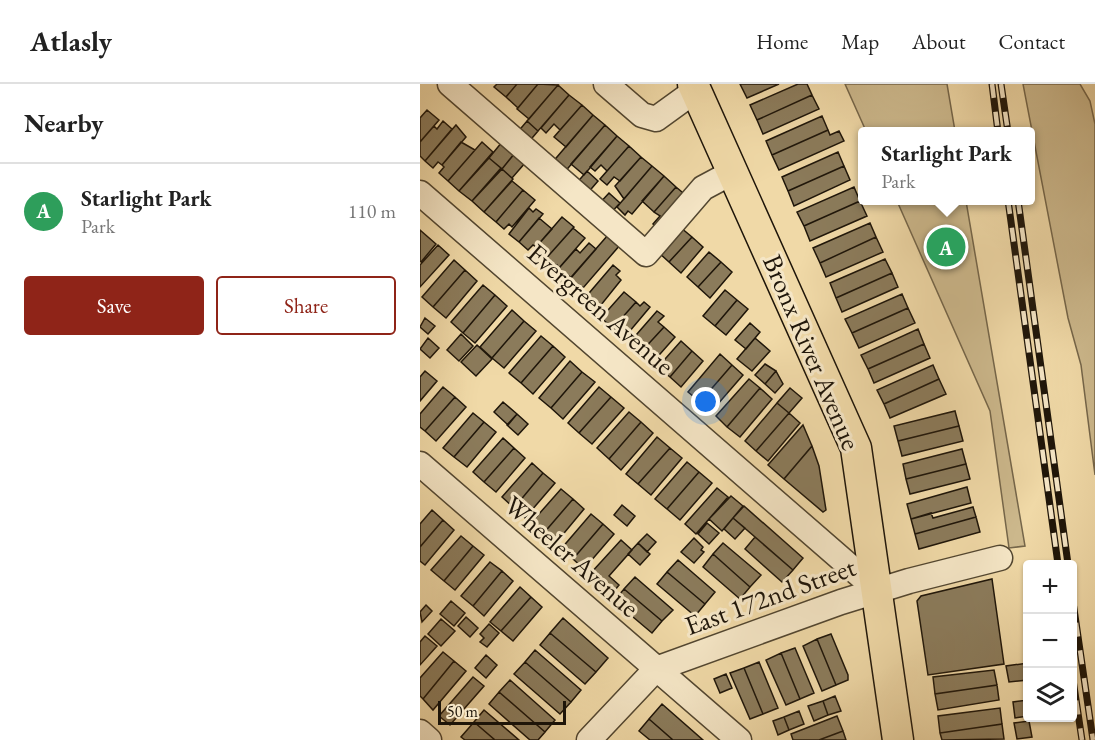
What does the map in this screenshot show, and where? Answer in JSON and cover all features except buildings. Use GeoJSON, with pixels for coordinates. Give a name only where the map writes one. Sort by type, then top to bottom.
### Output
{"type":"FeatureCollection","features":[{"type":"Feature","properties":{"kind":"main road","name":"Bronx River Avenue"},"geometry":{"type":"LineString","coordinates":[[695,87],[856,448],[898,740]]}},
{"type":"Feature","properties":{"kind":"street"},"geometry":{"type":"LineString","coordinates":[[450,84],[646,254],[703,188],[733,172]]}},
{"type":"Feature","properties":{"kind":"street"},"geometry":{"type":"LineString","coordinates":[[606,84],[642,115],[656,119],[695,87]]}},
{"type":"Feature","properties":{"kind":"street","name":"Evergreen Avenue"},"geometry":{"type":"LineString","coordinates":[[420,193],[877,590]]}},
{"type":"Feature","properties":{"kind":"street","name":"Wheeler Avenue"},"geometry":{"type":"LineString","coordinates":[[420,464],[739,740]]}},
{"type":"Feature","properties":{"kind":"street","name":"East 172nd Street"},"geometry":{"type":"LineString","coordinates":[[589,740],[656,669],[877,590],[1000,558]]}},
{"type":"Feature","properties":{"kind":"street"},"geometry":{"type":"LineString","coordinates":[[420,732],[429,740]]}},
{"type":"Feature","properties":{"kind":"shaded area"},"geometry":{"type":"Polygon","coordinates":[[[845,84],[947,84],[954,127],[864,127],[845,84]]]}},
{"type":"Feature","properties":{"kind":"shaded area"},"geometry":{"type":"Polygon","coordinates":[[[1023,84],[1080,84],[1090,101],[1095,124],[1095,475],[1081,365],[1068,318],[1035,146],[1035,127],[1031,127],[1023,84]]]}},
{"type":"Feature","properties":{"kind":"shaded area"},"geometry":{"type":"Polygon","coordinates":[[[899,205],[967,205],[1025,546],[1009,548],[990,411],[899,205]]]}},
{"type":"Feature","properties":{"kind":"railway"},"geometry":{"type":"LineString","coordinates":[[992,84],[997,127]]}},
{"type":"Feature","properties":{"kind":"railway"},"geometry":{"type":"LineString","coordinates":[[1001,84],[1007,127]]}},
{"type":"Feature","properties":{"kind":"railway"},"geometry":{"type":"LineString","coordinates":[[1009,205],[1057,560]]}},
{"type":"Feature","properties":{"kind":"railway"},"geometry":{"type":"LineString","coordinates":[[1019,205],[1067,560]]}},
{"type":"Feature","properties":{"kind":"railway"},"geometry":{"type":"LineString","coordinates":[[1075,614],[1093,740]]}},
{"type":"Feature","properties":{"kind":"railway"},"geometry":{"type":"LineString","coordinates":[[1077,706],[1082,740]]}},
{"type":"Feature","properties":{"kind":"place","name":"Starlight Park"},"geometry":{"type":"Point","coordinates":[946,247]}}]}
